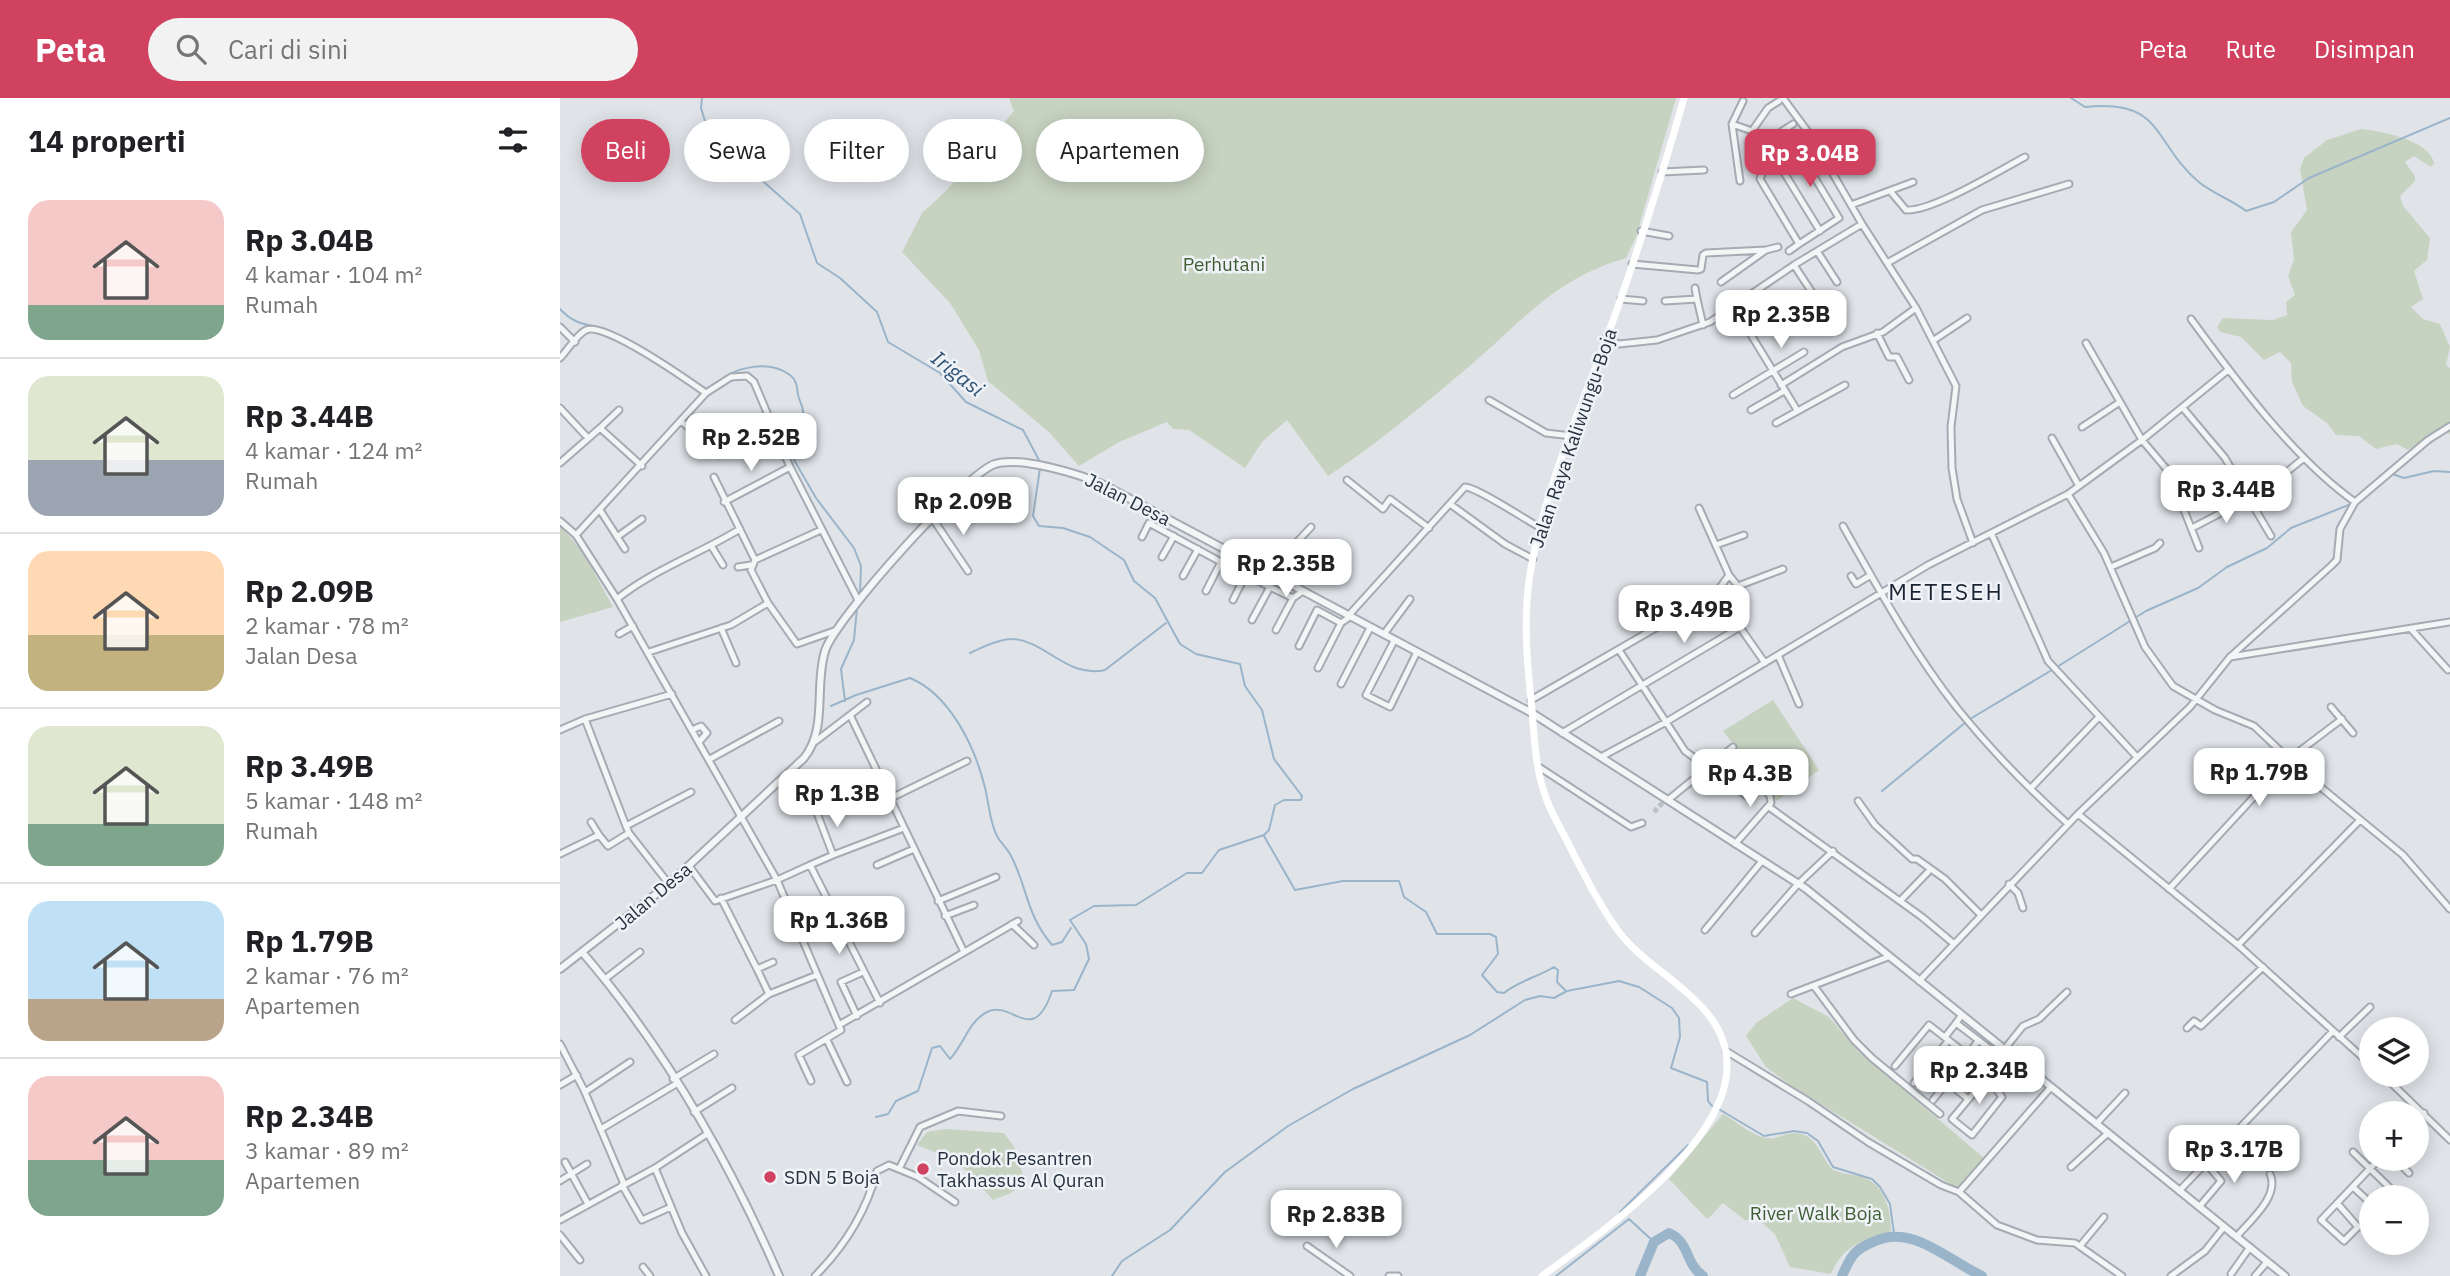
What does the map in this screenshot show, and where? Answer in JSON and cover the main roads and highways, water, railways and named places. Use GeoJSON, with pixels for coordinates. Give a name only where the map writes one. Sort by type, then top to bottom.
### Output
{"type":"FeatureCollection","features":[{"type":"Feature","properties":{"kind":"main road","name":"Jalan Raya Kaliwungu-Boja"},"geometry":{"type":"LineString","coordinates":[[1545,1275],[1608,1228],[1637,1202],[1705,1131],[1718,1109],[1726,1079],[1726,1051],[1713,1019],[1647,962],[1618,930],[1553,815],[1536,765],[1527,629],[1533,559],[1539,527],[1621,299],[1684,98]]}},
{"type":"Feature","properties":{"kind":"waterway","name":"Irigasi"},"geometry":{"type":"LineString","coordinates":[[702,98],[701,108],[705,121],[729,129],[754,147],[750,164],[756,175],[800,214],[817,263],[840,278],[877,312],[888,342],[940,373],[966,402],[1023,430],[1040,462]]}},
{"type":"Feature","properties":{"kind":"waterway"},"geometry":{"type":"LineString","coordinates":[[2071,98],[2085,107],[2111,106],[2130,110],[2144,117],[2200,183],[2246,211],[2274,202],[2309,178],[2450,118]]}},
{"type":"Feature","properties":{"kind":"waterway","name":"Irigasi"},"geometry":{"type":"LineString","coordinates":[[560,309],[575,321],[617,335]]}},
{"type":"Feature","properties":{"kind":"waterway","name":"Irigasi"},"geometry":{"type":"LineString","coordinates":[[643,349],[665,362]]}},
{"type":"Feature","properties":{"kind":"waterway","name":"Irigasi"},"geometry":{"type":"LineString","coordinates":[[719,382],[734,372],[763,366],[782,370],[794,379],[803,410],[802,421],[782,426],[778,432],[816,498],[854,548],[861,566],[860,595]]}},
{"type":"Feature","properties":{"kind":"waterway","name":"Irigasi"},"geometry":{"type":"LineString","coordinates":[[698,385],[709,390]]}},
{"type":"Feature","properties":{"kind":"waterway","name":"Irigasi"},"geometry":{"type":"LineString","coordinates":[[876,1117],[888,1114],[896,1101],[918,1091],[932,1048],[940,1046],[950,1059],[971,1027],[987,1012],[1005,1011],[1030,1019],[1045,1008],[1052,991],[1074,990],[1089,959],[1086,944],[1070,920],[1094,906],[1136,905],[1187,873],[1202,873],[1219,850],[1264,835],[1269,830],[1275,805],[1284,800],[1301,800],[1302,796],[1274,759],[1262,710],[1245,686],[1240,664],[1196,654],[1180,644],[1155,598],[1134,581],[1124,560],[1090,537],[1063,528],[1039,526],[1033,516],[1040,468]]}},
{"type":"Feature","properties":{"kind":"waterway"},"geometry":{"type":"LineString","coordinates":[[2392,474],[2404,478],[2434,471],[2450,472]]}},
{"type":"Feature","properties":{"kind":"waterway"},"geometry":{"type":"LineString","coordinates":[[2057,667],[2146,611],[2198,588],[2227,567],[2267,548],[2291,528],[2351,504]]}},
{"type":"Feature","properties":{"kind":"waterway","name":"Irigasi"},"geometry":{"type":"LineString","coordinates":[[845,701],[841,669],[854,640],[857,608]]}},
{"type":"Feature","properties":{"kind":"waterway","name":"Irigasi"},"geometry":{"type":"LineString","coordinates":[[970,653],[995,642],[1011,639],[1034,645],[1079,669],[1105,670],[1166,623]]}},
{"type":"Feature","properties":{"kind":"waterway"},"geometry":{"type":"LineString","coordinates":[[1970,719],[2052,670]]}},
{"type":"Feature","properties":{"kind":"waterway","name":"Irigasi"},"geometry":{"type":"LineString","coordinates":[[831,706],[910,678],[937,696],[958,722],[974,753],[994,830],[1016,866],[1043,933],[1052,945],[1062,942],[1071,928]]}},
{"type":"Feature","properties":{"kind":"waterway"},"geometry":{"type":"LineString","coordinates":[[1882,791],[1966,722]]}},
{"type":"Feature","properties":{"kind":"waterway"},"geometry":{"type":"LineString","coordinates":[[1264,836],[1295,890],[1343,881],[1399,881],[1404,897],[1426,912],[1437,934],[1490,934],[1496,937],[1498,954],[1482,975],[1497,992],[1504,993],[1554,967],[1558,970],[1557,982],[1565,990]]}},
{"type":"Feature","properties":{"kind":"waterway"},"geometry":{"type":"LineString","coordinates":[[1112,1276],[1122,1261],[1170,1230],[1225,1172],[1288,1126],[1353,1089],[1470,1035],[1525,1000],[1540,996],[1554,998],[1567,991],[1619,981],[1639,987],[1672,1008],[1679,1018],[1680,1037],[1671,1068],[1707,1082],[1708,1101],[1712,1106]]}},
{"type":"Feature","properties":{"kind":"waterway"},"geometry":{"type":"LineString","coordinates":[[1717,1108],[1764,1136],[1794,1131],[1807,1133],[1818,1141],[1833,1167],[1872,1179],[1890,1204],[1894,1234]]}},
{"type":"Feature","properties":{"kind":"waterway"},"geometry":{"type":"LineString","coordinates":[[1620,1212],[1688,1145]]}},
{"type":"Feature","properties":{"kind":"waterway"},"geometry":{"type":"LineString","coordinates":[[1556,1276],[1629,1219],[1654,1242]]}},
{"type":"Feature","properties":{"kind":"waterway"},"geometry":{"type":"LineString","coordinates":[[1640,1276],[1654,1242],[1669,1233],[1681,1242],[1693,1265],[1703,1276]]}},
{"type":"Feature","properties":{"kind":"waterway"},"geometry":{"type":"LineString","coordinates":[[1842,1276],[1850,1259],[1861,1248],[1887,1237],[1915,1240],[1982,1276]]}},
{"type":"Feature","properties":{"kind":"tunnel"},"geometry":{"type":"LineString","coordinates":[[1654,812],[1666,799]]}},
{"type":"Feature","properties":{"kind":"place","name":"Pondok Pesantren Takhassus Al Quran"},"geometry":{"type":"Point","coordinates":[923,1169]}},
{"type":"Feature","properties":{"kind":"place","name":"SDN 5 Boja"},"geometry":{"type":"Point","coordinates":[770,1177]}},
{"type":"Feature","properties":{"kind":"district","name":"METESEH"},"geometry":{"type":"Point","coordinates":[1946,591]}},
{"type":"Feature","properties":{"kind":"park label","name":"Perhutani"},"geometry":{"type":"Point","coordinates":[1224,264]}},
{"type":"Feature","properties":{"kind":"park label","name":"River Walk Boja"},"geometry":{"type":"Point","coordinates":[1816,1213]}}]}
